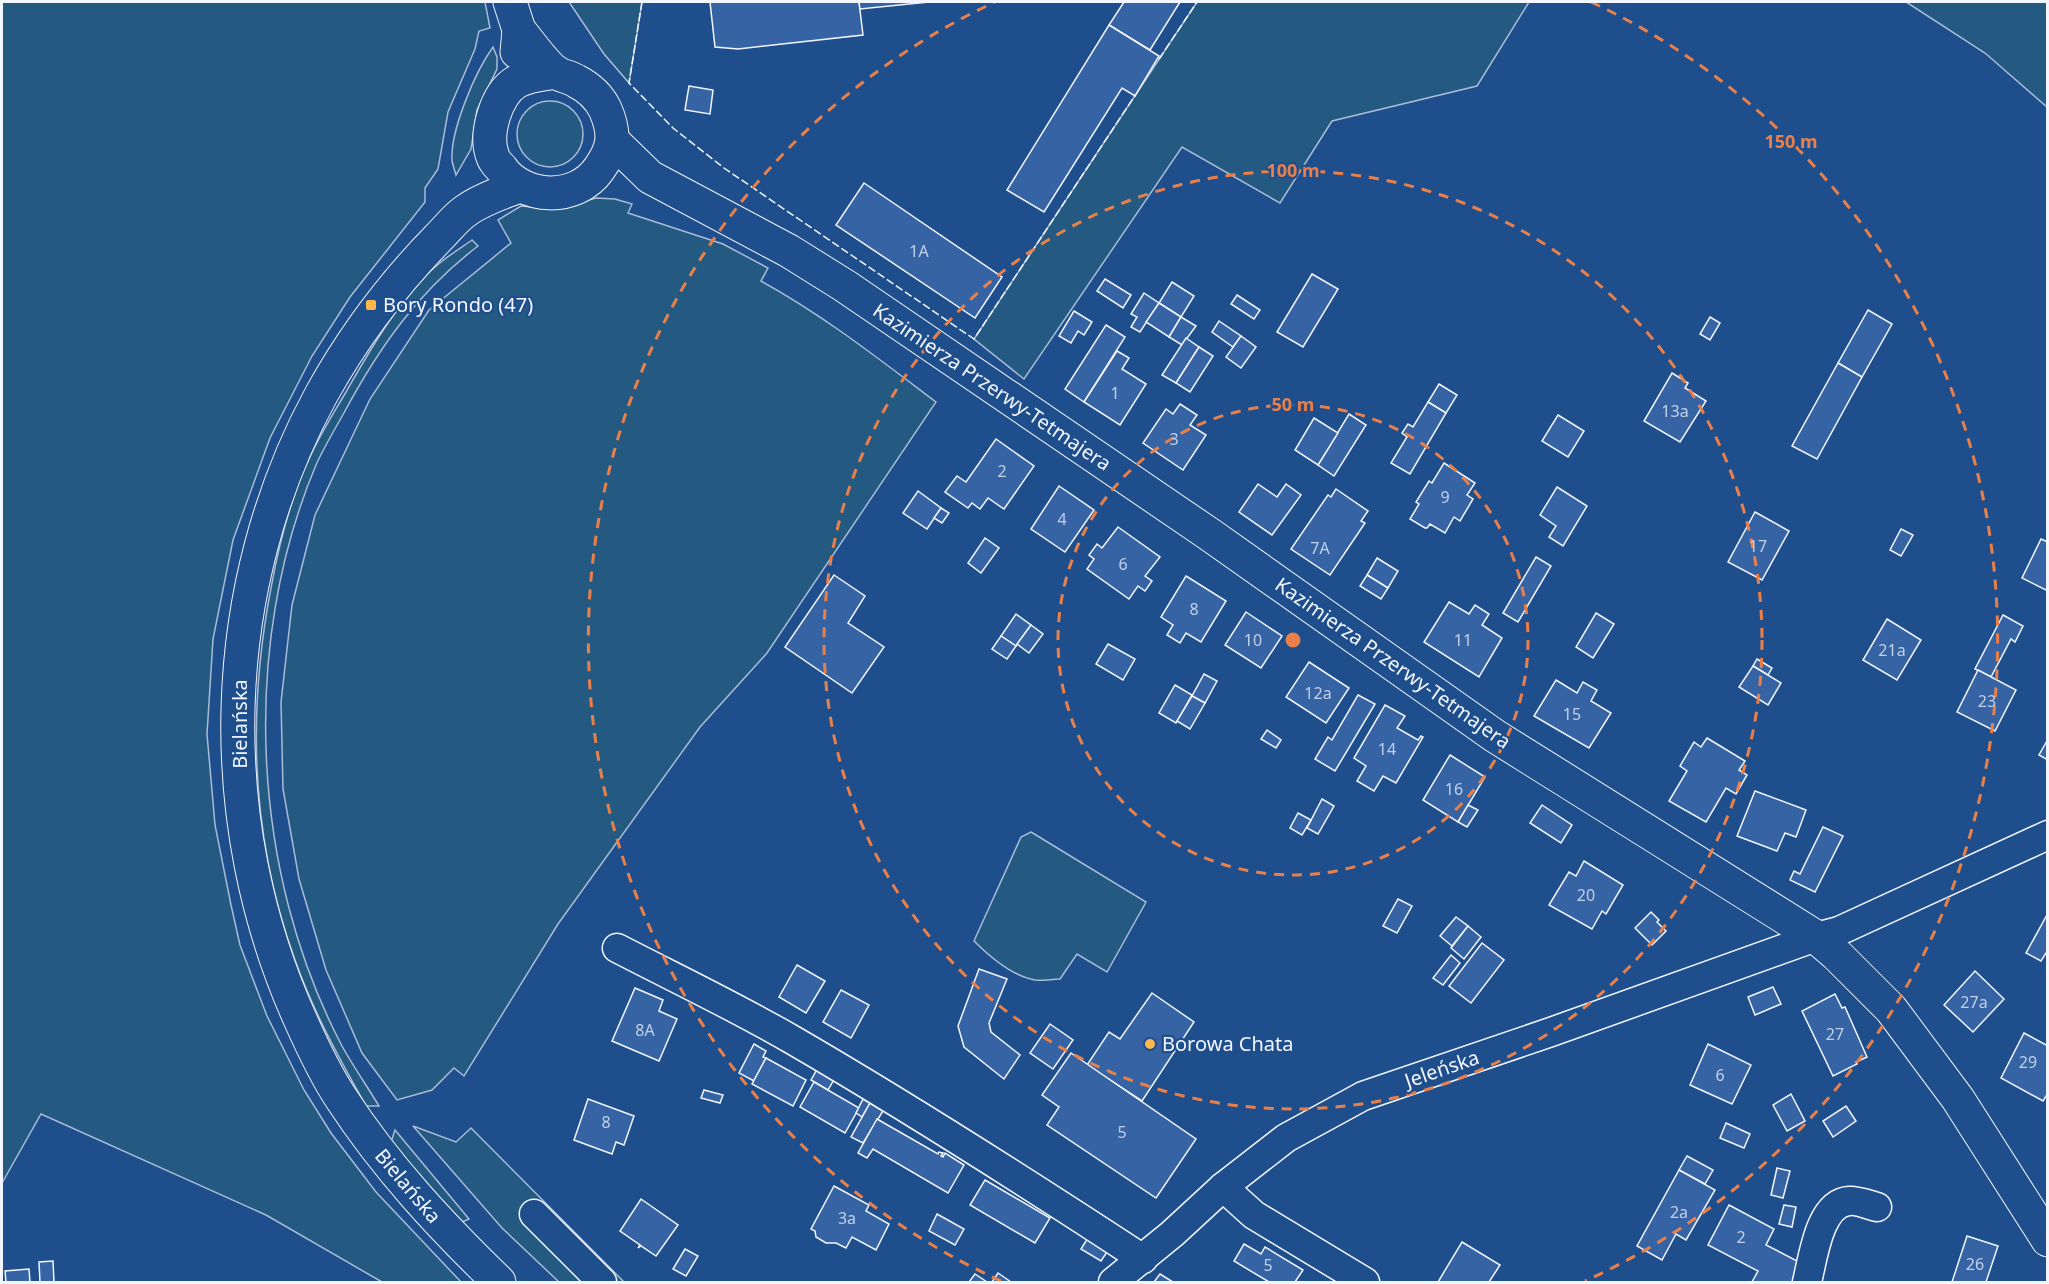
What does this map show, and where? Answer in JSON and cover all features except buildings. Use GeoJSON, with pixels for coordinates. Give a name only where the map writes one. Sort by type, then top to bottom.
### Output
{"type":"FeatureCollection","features":[{"type":"Feature","properties":{"kind":"street"},"geometry":{"type":"LineString","coordinates":[[514,16],[556,72]]}},
{"type":"Feature","properties":{"kind":"street"},"geometry":{"type":"LineString","coordinates":[[514,16],[515,83]]}},
{"type":"Feature","properties":{"kind":"street"},"geometry":{"type":"LineString","coordinates":[[613,141],[606,159],[596,174],[582,185],[563,192],[548,193],[519,186],[505,174],[493,157],[490,133],[493,114],[506,92],[515,83],[532,76],[556,72],[576,80],[593,93],[605,109],[613,141],[650,177]]}},
{"type":"Feature","properties":{"kind":"street"},"geometry":{"type":"LineString","coordinates":[[466,210],[493,157]]}},
{"type":"Feature","properties":{"kind":"street"},"geometry":{"type":"LineString","coordinates":[[596,174],[650,177]]}},
{"type":"Feature","properties":{"kind":"street","name":"Kazimierza Przerwy-Tetmajera"},"geometry":{"type":"LineString","coordinates":[[650,177],[789,250],[836,280],[1209,534],[1495,736],[1816,937],[1891,1009],[1958,1099],[2048,1240]]}},
{"type":"Feature","properties":{"kind":"street","name":"Bielańska"},"geometry":{"type":"LineString","coordinates":[[499,1282],[430,1213],[376,1149],[340,1096],[308,1037],[286,988],[254,884],[244,827],[237,711],[241,650],[250,593],[265,535],[286,471],[308,420],[333,373],[377,307],[425,251],[466,210],[519,186]]}},
{"type":"Feature","properties":{"kind":"street","name":"Jeleńska"},"geometry":{"type":"LineString","coordinates":[[1113,1282],[1143,1259],[1223,1187],[1286,1138],[1363,1096],[1551,1032],[1816,937],[1839,931],[2048,835]]}},
{"type":"Feature","properties":{"kind":"street"},"geometry":{"type":"LineString","coordinates":[[617,948],[731,1006],[791,1040],[1039,1191],[1143,1259]]}},
{"type":"Feature","properties":{"kind":"street"},"geometry":{"type":"LineString","coordinates":[[1223,1187],[1254,1215],[1365,1282]]}},
{"type":"Feature","properties":{"kind":"street"},"geometry":{"type":"LineString","coordinates":[[1807,1282],[1823,1222],[1833,1207],[1849,1201],[1876,1207]]}},
{"type":"Feature","properties":{"kind":"street"},"geometry":{"type":"LineString","coordinates":[[534,1214],[602,1282]]}},
{"type":"Feature","properties":{"kind":"shaded area"},"geometry":{"type":"Polygon","coordinates":[[[2,2],[485,2],[490,28],[479,31],[475,49],[448,112],[438,169],[425,188],[425,202],[350,297],[312,356],[270,438],[233,540],[213,639],[207,734],[215,825],[231,905],[240,945],[267,1016],[304,1090],[331,1133],[376,1192],[461,1282],[382,1282],[266,1215],[41,1114],[2,1183],[2,2]]]}},
{"type":"Feature","properties":{"kind":"shaded area"},"geometry":{"type":"Polygon","coordinates":[[[569,2],[642,2],[629,83],[604,54],[569,2]]]}},
{"type":"Feature","properties":{"kind":"shaded area"},"geometry":{"type":"Polygon","coordinates":[[[1197,2],[1529,2],[1477,86],[1332,121],[1280,203],[1182,147],[1024,379],[974,339],[1197,2]]]}},
{"type":"Feature","properties":{"kind":"shaded area"},"geometry":{"type":"Polygon","coordinates":[[[1906,2],[2047,2],[2047,107],[1985,53],[1906,2]]]}},
{"type":"Feature","properties":{"kind":"shaded area"},"geometry":{"type":"Polygon","coordinates":[[[493,47],[497,57],[497,69],[477,110],[471,149],[456,175],[452,161],[452,149],[459,118],[479,71],[493,47]]]}},
{"type":"Feature","properties":{"kind":"shaded area"},"geometry":{"type":"Polygon","coordinates":[[[550,101],[563,104],[573,111],[580,121],[583,134],[580,147],[573,157],[563,164],[550,167],[537,164],[527,157],[520,147],[517,134],[520,121],[527,111],[537,104],[550,101]]]}},
{"type":"Feature","properties":{"kind":"shaded area"},"geometry":{"type":"Polygon","coordinates":[[[596,198],[615,199],[632,204],[628,213],[723,244],[768,268],[761,281],[829,323],[936,402],[767,653],[700,727],[558,924],[464,1076],[454,1068],[432,1090],[397,1100],[362,1053],[326,970],[299,879],[283,789],[281,702],[292,605],[315,515],[370,399],[429,310],[511,243],[498,220],[521,206],[558,209],[596,198]]]}},
{"type":"Feature","properties":{"kind":"shaded area"},"geometry":{"type":"Polygon","coordinates":[[[472,240],[478,246],[437,282],[387,342],[358,387],[326,445],[316,465],[292,535],[275,607],[267,682],[266,758],[274,834],[289,908],[312,979],[342,1046],[379,1106],[366,1106],[327,1034],[302,979],[280,914],[269,868],[262,822],[256,729],[263,635],[274,571],[286,522],[302,474],[317,442],[388,322],[401,305],[427,274],[472,240]]]}},
{"type":"Feature","properties":{"kind":"shaded area"},"geometry":{"type":"Polygon","coordinates":[[[1031,832],[1146,902],[1107,972],[1077,954],[1060,979],[1026,978],[994,959],[974,941],[1021,837],[1031,832]]]}},
{"type":"Feature","properties":{"kind":"shaded area"},"geometry":{"type":"Polygon","coordinates":[[[413,1126],[456,1142],[471,1128],[624,1282],[559,1282],[502,1228],[413,1126]]]}},
{"type":"Feature","properties":{"kind":"shaded area"},"geometry":{"type":"Polygon","coordinates":[[[395,1130],[469,1219],[460,1223],[391,1142],[395,1130]]]}},
{"type":"Feature","properties":{"kind":"fence"},"geometry":{"type":"LineString","coordinates":[[642,2],[629,83],[673,128],[724,168],[974,339],[1136,94]]}},
{"type":"Feature","properties":{"kind":"fence"},"geometry":{"type":"LineString","coordinates":[[1159,59],[1197,2]]}},
{"type":"Feature","properties":{"kind":"place","name":"Bory Rondo (47)"},"geometry":{"type":"Point","coordinates":[371,305]}},
{"type":"Feature","properties":{"kind":"place","name":"Borowa Chata"},"geometry":{"type":"Point","coordinates":[1150,1044]}}]}
